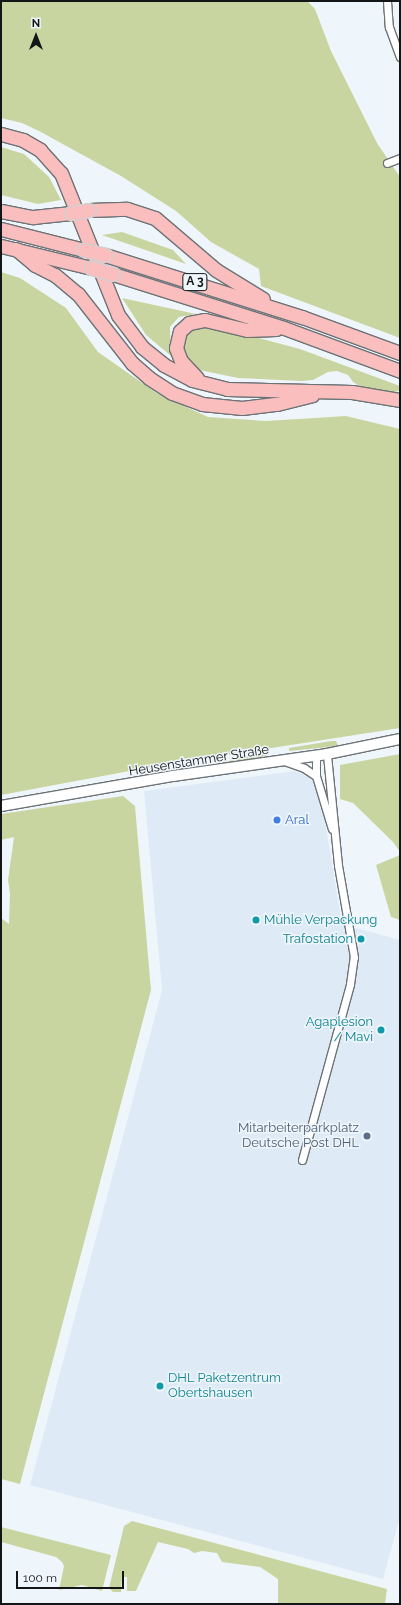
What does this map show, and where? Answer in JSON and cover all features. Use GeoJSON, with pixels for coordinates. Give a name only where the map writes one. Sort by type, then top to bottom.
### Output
{"type":"FeatureCollection","features":[{"type":"Feature","properties":{"kind":"highway"},"geometry":{"type":"LineString","coordinates":[[5,135],[40,150],[63,176],[106,287],[129,332],[142,347],[164,365],[203,384],[227,389],[331,390],[370,393],[400,400]]}},
{"type":"Feature","properties":{"kind":"highway"},"geometry":{"type":"LineString","coordinates":[[1,211],[34,217],[89,210],[127,209],[155,218],[216,270],[284,311]]}},
{"type":"Feature","properties":{"kind":"highway","name":"A 3"},"geometry":{"type":"LineString","coordinates":[[1,229],[106,255],[284,311],[400,353]]}},
{"type":"Feature","properties":{"kind":"highway","name":"A 3"},"geometry":{"type":"LineString","coordinates":[[1,246],[112,274],[284,328],[400,371]]}},
{"type":"Feature","properties":{"kind":"highway"},"geometry":{"type":"LineString","coordinates":[[16,249],[35,265],[67,285],[89,306],[132,363],[149,378],[180,396],[215,406],[242,408],[277,404],[331,390]]}},
{"type":"Feature","properties":{"kind":"highway"},"geometry":{"type":"LineString","coordinates":[[203,384],[185,367],[176,352],[177,338],[185,326],[200,320],[247,330],[284,328]]}},
{"type":"Feature","properties":{"kind":"main road","name":"Heusenstammer Straße"},"geometry":{"type":"LineString","coordinates":[[1,806],[173,776],[316,756],[400,740]]}},
{"type":"Feature","properties":{"kind":"street"},"geometry":{"type":"LineString","coordinates":[[387,1],[389,27],[400,57]]}},
{"type":"Feature","properties":{"kind":"street"},"geometry":{"type":"LineString","coordinates":[[386,163],[400,158]]}},
{"type":"Feature","properties":{"kind":"street"},"geometry":{"type":"LineString","coordinates":[[302,1160],[350,984],[354,956],[334,831],[326,754]]}},
{"type":"Feature","properties":{"kind":"street"},"geometry":{"type":"LineString","coordinates":[[316,756],[316,776],[325,802],[329,824],[334,831]]}},
{"type":"Feature","properties":{"kind":"street"},"geometry":{"type":"LineString","coordinates":[[284,761],[304,768],[316,776]]}},
{"type":"Feature","properties":{"kind":"shaded area"},"geometry":{"type":"Polygon","coordinates":[[[295,771],[307,775],[315,784],[321,797],[342,924],[400,940],[400,1517],[383,1579],[30,1485],[162,990],[144,791],[295,771]]]}},
{"type":"Feature","properties":{"kind":"green space"},"geometry":{"type":"Polygon","coordinates":[[[1,1],[307,1],[315,9],[331,51],[377,143],[400,177],[400,338],[261,286],[259,269],[211,242],[176,211],[121,176],[39,131],[22,123],[1,118],[1,1]]]}},
{"type":"Feature","properties":{"kind":"green space"},"geometry":{"type":"Polygon","coordinates":[[[1,147],[24,154],[49,177],[61,200],[38,204],[1,195],[1,147]]]}},
{"type":"Feature","properties":{"kind":"green space"},"geometry":{"type":"Polygon","coordinates":[[[122,232],[173,250],[186,264],[102,235],[122,232]]]}},
{"type":"Feature","properties":{"kind":"green space"},"geometry":{"type":"Polygon","coordinates":[[[1,272],[20,278],[66,308],[98,352],[158,394],[208,417],[266,421],[346,416],[400,429],[400,728],[151,767],[1,795],[1,272]]]}},
{"type":"Feature","properties":{"kind":"green space"},"geometry":{"type":"Polygon","coordinates":[[[122,298],[196,314],[179,317],[170,327],[171,356],[146,335],[122,298]]]}},
{"type":"Feature","properties":{"kind":"green space"},"geometry":{"type":"Polygon","coordinates":[[[210,325],[300,349],[400,386],[400,390],[393,393],[360,386],[353,382],[348,375],[337,371],[328,372],[313,380],[301,381],[238,378],[199,370],[187,364],[180,346],[188,330],[210,325]]]}},
{"type":"Feature","properties":{"kind":"green space"},"geometry":{"type":"Polygon","coordinates":[[[336,741],[338,746],[289,751],[289,748],[336,741]]]}},
{"type":"Feature","properties":{"kind":"green space"},"geometry":{"type":"Polygon","coordinates":[[[267,751],[268,755],[246,761],[218,764],[267,751]]]}},
{"type":"Feature","properties":{"kind":"green space"},"geometry":{"type":"Polygon","coordinates":[[[400,754],[400,852],[393,842],[353,803],[340,799],[340,765],[400,754]]]}},
{"type":"Feature","properties":{"kind":"green space"},"geometry":{"type":"Polygon","coordinates":[[[123,796],[135,806],[151,990],[20,1484],[1,1479],[1,918],[9,924],[10,894],[8,880],[14,837],[1,840],[1,814],[123,796]]]}},
{"type":"Feature","properties":{"kind":"green space"},"geometry":{"type":"Polygon","coordinates":[[[400,855],[400,920],[391,917],[376,865],[400,855]]]}},
{"type":"Feature","properties":{"kind":"green space"},"geometry":{"type":"Polygon","coordinates":[[[132,1521],[387,1589],[385,1604],[278,1604],[278,1579],[260,1567],[222,1562],[217,1553],[202,1551],[194,1553],[188,1549],[158,1542],[136,1591],[127,1591],[127,1577],[122,1577],[121,1592],[113,1592],[109,1588],[124,1526],[132,1521]]]}},
{"type":"Feature","properties":{"kind":"green space"},"geometry":{"type":"Polygon","coordinates":[[[1,1527],[111,1555],[102,1591],[82,1585],[59,1590],[64,1566],[62,1562],[56,1557],[1,1542],[1,1527]]]}},
{"type":"Feature","properties":{"kind":"place","name":"Aral"},"geometry":{"type":"Point","coordinates":[277,820]}},
{"type":"Feature","properties":{"kind":"place","name":"Mühle Verpackung"},"geometry":{"type":"Point","coordinates":[256,920]}},
{"type":"Feature","properties":{"kind":"place","name":"Trafostation"},"geometry":{"type":"Point","coordinates":[361,939]}},
{"type":"Feature","properties":{"kind":"place","name":"Agaplesion / Mavi"},"geometry":{"type":"Point","coordinates":[381,1030]}},
{"type":"Feature","properties":{"kind":"place","name":"Mitarbeiterparkplatz Deutsche Post DHL"},"geometry":{"type":"Point","coordinates":[367,1136]}},
{"type":"Feature","properties":{"kind":"place","name":"DHL Paketzentrum Obertshausen"},"geometry":{"type":"Point","coordinates":[160,1386]}}]}
